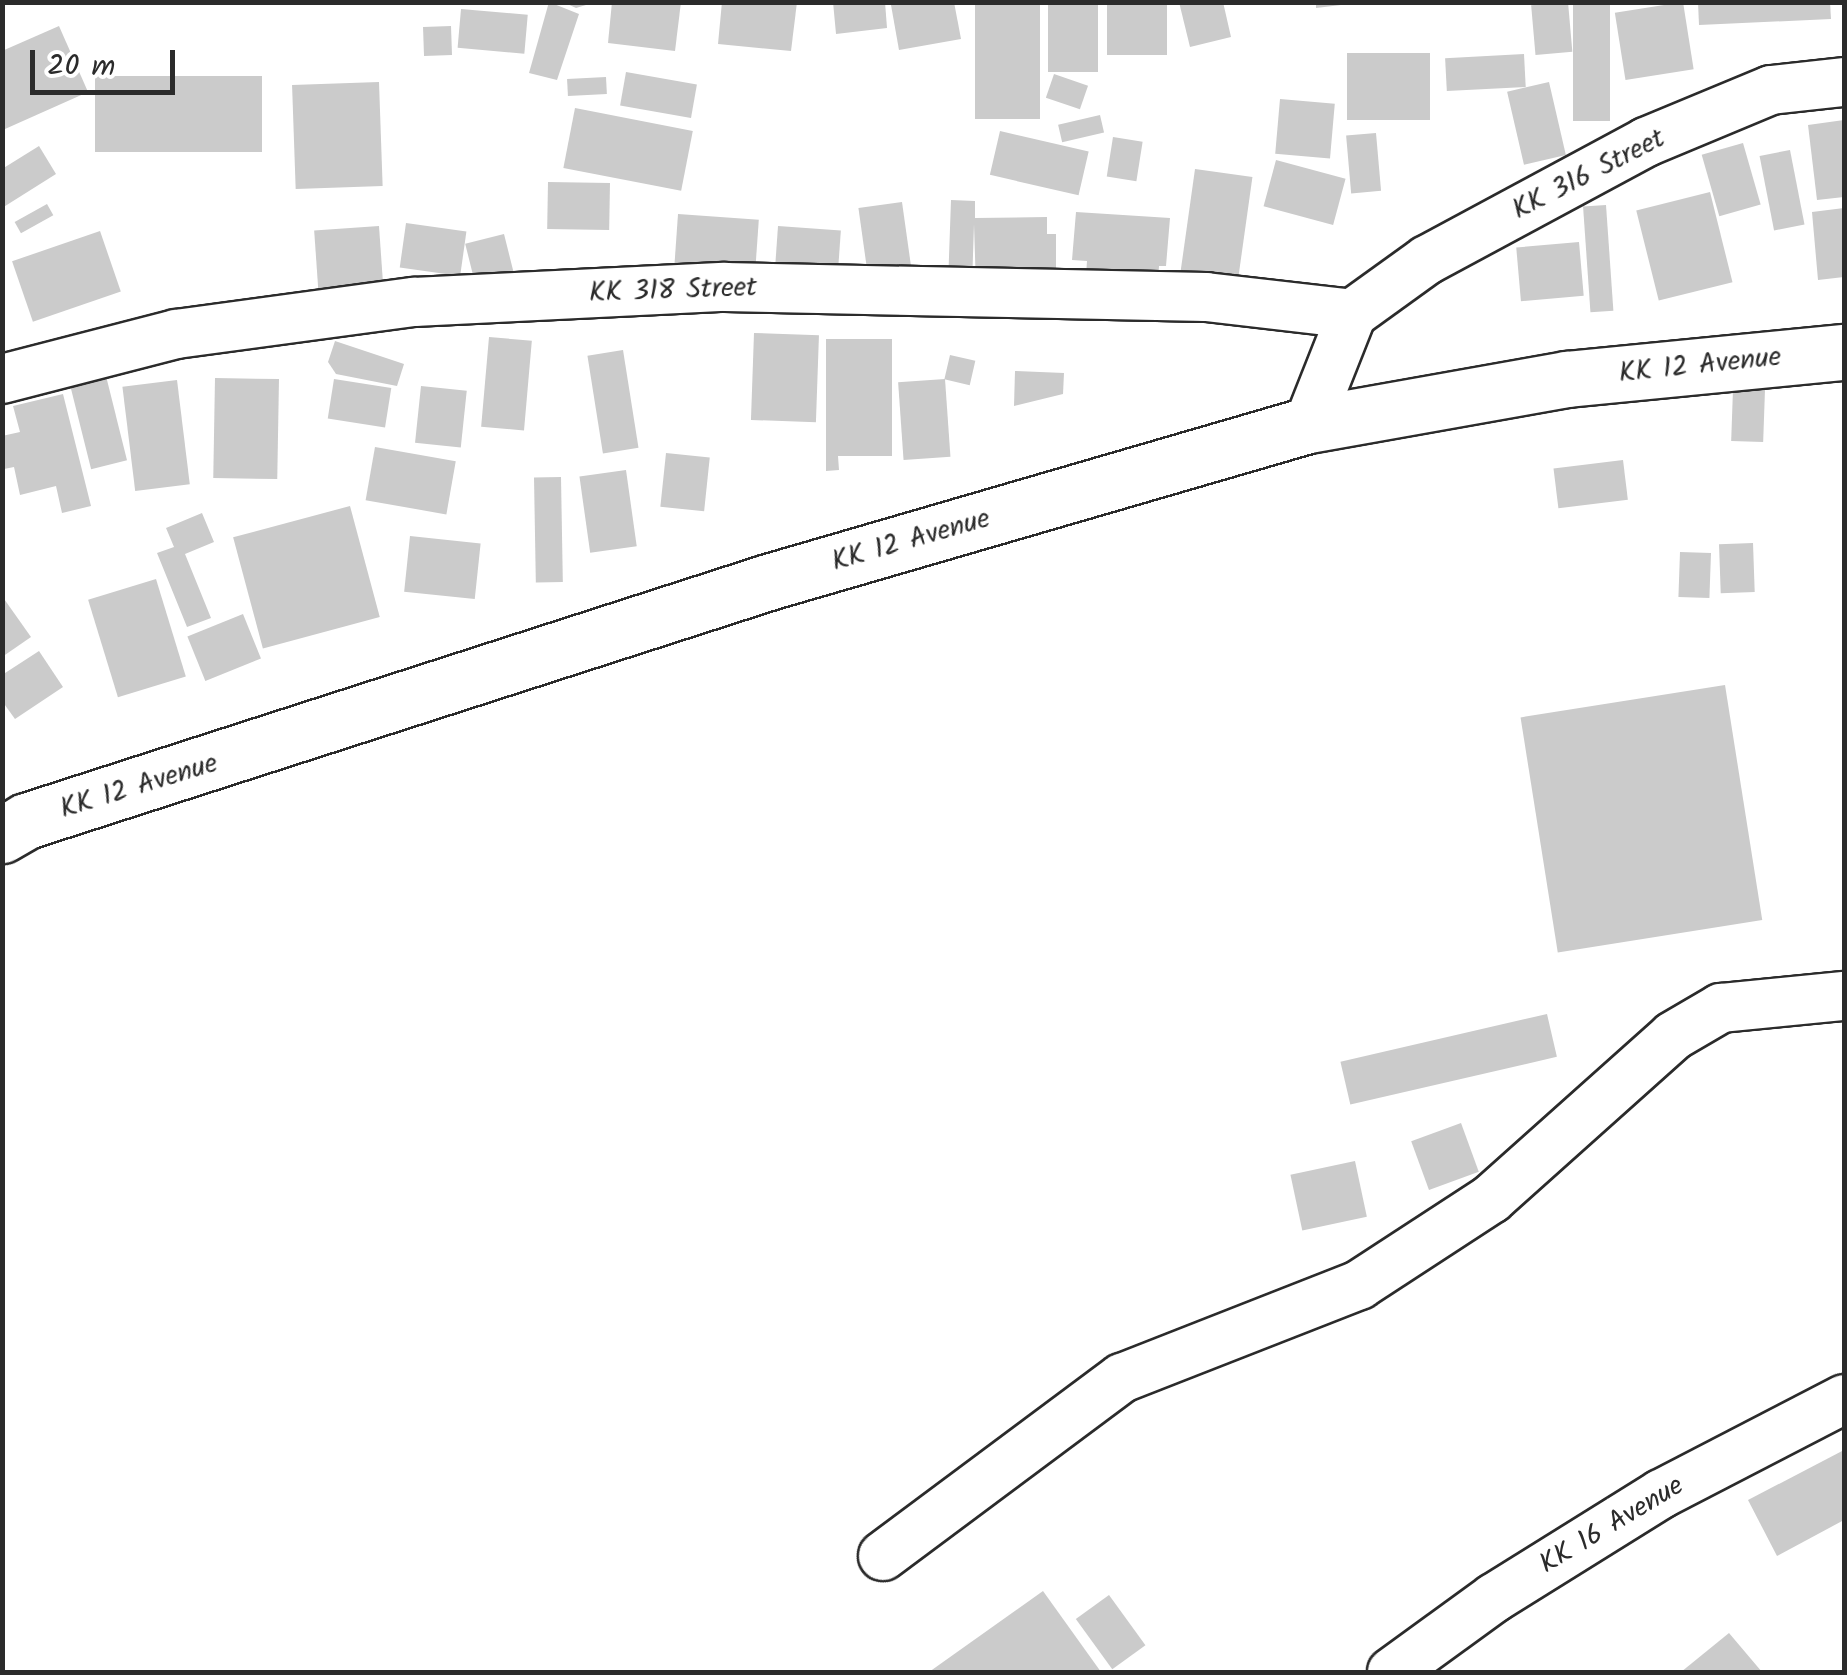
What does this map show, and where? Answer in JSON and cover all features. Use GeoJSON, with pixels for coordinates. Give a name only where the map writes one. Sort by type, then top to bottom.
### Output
{"type":"FeatureCollection","features":[{"type":"Feature","properties":{"kind":"main road","name":"KK 12 Avenue"},"geometry":{"type":"LineString","coordinates":[[2,835],[26,822],[768,582],[1308,424],[1567,379],[1844,352]]}},
{"type":"Feature","properties":{"kind":"street","name":"KK 316 Street"},"geometry":{"type":"LineString","coordinates":[[1352,314],[1427,260],[1646,142],[1771,90],[1844,82]]}},
{"type":"Feature","properties":{"kind":"street","name":"KK 318 Street"},"geometry":{"type":"LineString","coordinates":[[2,378],[176,334],[414,302],[726,288],[1206,298],[1352,314]]}},
{"type":"Feature","properties":{"kind":"street"},"geometry":{"type":"LineString","coordinates":[[1308,424],[1352,314]]}},
{"type":"Feature","properties":{"kind":"street"},"geometry":{"type":"LineString","coordinates":[[883,1556],[1122,1378],[1359,1285],[1492,1199],[1673,1036],[1722,1008],[1844,996]]}},
{"type":"Feature","properties":{"kind":"street","name":"KK 16 Avenue"},"geometry":{"type":"LineString","coordinates":[[1392,1672],[1494,1598],[1661,1494],[1844,1399]]}},
{"type":"Feature","properties":{"kind":"building"},"geometry":{"type":"Polygon","coordinates":[[[549,2],[579,14],[557,80],[529,73],[549,2]]]}},
{"type":"Feature","properties":{"kind":"building"},"geometry":{"type":"Polygon","coordinates":[[[563,2],[596,2],[576,8],[563,2]]]}},
{"type":"Feature","properties":{"kind":"building"},"geometry":{"type":"Polygon","coordinates":[[[612,2],[681,2],[675,51],[608,43],[612,2]]]}},
{"type":"Feature","properties":{"kind":"building"},"geometry":{"type":"Polygon","coordinates":[[[722,2],[797,2],[791,51],[718,44],[722,2]]]}},
{"type":"Feature","properties":{"kind":"building"},"geometry":{"type":"Polygon","coordinates":[[[833,2],[885,2],[887,28],[836,34],[833,2]]]}},
{"type":"Feature","properties":{"kind":"building"},"geometry":{"type":"Polygon","coordinates":[[[954,2],[961,39],[899,50],[891,5],[954,2]]]}},
{"type":"Feature","properties":{"kind":"building"},"geometry":{"type":"Polygon","coordinates":[[[975,2],[1040,2],[1040,119],[975,119],[975,2]]]}},
{"type":"Feature","properties":{"kind":"building"},"geometry":{"type":"Polygon","coordinates":[[[1048,2],[1098,2],[1098,72],[1048,72],[1048,2]]]}},
{"type":"Feature","properties":{"kind":"building"},"geometry":{"type":"Polygon","coordinates":[[[1107,2],[1167,2],[1167,55],[1107,55],[1107,2]]]}},
{"type":"Feature","properties":{"kind":"building"},"geometry":{"type":"Polygon","coordinates":[[[1179,2],[1223,2],[1231,37],[1190,47],[1179,2]]]}},
{"type":"Feature","properties":{"kind":"building"},"geometry":{"type":"Polygon","coordinates":[[[1316,2],[1341,2],[1341,5],[1316,8],[1316,2]]]}},
{"type":"Feature","properties":{"kind":"building"},"geometry":{"type":"Polygon","coordinates":[[[1568,2],[1572,52],[1535,55],[1531,5],[1568,2]]]}},
{"type":"Feature","properties":{"kind":"building"},"geometry":{"type":"Polygon","coordinates":[[[1573,2],[1610,2],[1610,121],[1573,121],[1573,2]]]}},
{"type":"Feature","properties":{"kind":"building"},"geometry":{"type":"Polygon","coordinates":[[[1683,2],[1694,69],[1625,80],[1615,13],[1683,2]]]}},
{"type":"Feature","properties":{"kind":"building"},"geometry":{"type":"Polygon","coordinates":[[[1698,2],[1830,2],[1831,19],[1699,25],[1698,2]]]}},
{"type":"Feature","properties":{"kind":"building"},"geometry":{"type":"Polygon","coordinates":[[[461,9],[528,15],[524,54],[458,48],[461,9]]]}},
{"type":"Feature","properties":{"kind":"building"},"geometry":{"type":"Polygon","coordinates":[[[59,26],[88,92],[5,129],[2,51],[59,26]]]}},
{"type":"Feature","properties":{"kind":"building"},"geometry":{"type":"Polygon","coordinates":[[[451,26],[452,55],[424,56],[423,27],[451,26]]]}},
{"type":"Feature","properties":{"kind":"building"},"geometry":{"type":"Polygon","coordinates":[[[1347,53],[1430,53],[1430,120],[1347,120],[1347,53]]]}},
{"type":"Feature","properties":{"kind":"building"},"geometry":{"type":"Polygon","coordinates":[[[1524,54],[1526,87],[1447,91],[1445,58],[1524,54]]]}},
{"type":"Feature","properties":{"kind":"building"},"geometry":{"type":"Polygon","coordinates":[[[626,72],[697,85],[691,118],[620,105],[626,72]]]}},
{"type":"Feature","properties":{"kind":"building"},"geometry":{"type":"Polygon","coordinates":[[[1054,74],[1088,86],[1080,109],[1046,98],[1054,74]]]}},
{"type":"Feature","properties":{"kind":"building"},"geometry":{"type":"Polygon","coordinates":[[[95,76],[262,76],[262,152],[95,152],[95,76]]]}},
{"type":"Feature","properties":{"kind":"building"},"geometry":{"type":"Polygon","coordinates":[[[606,77],[607,94],[568,96],[567,79],[606,77]]]}},
{"type":"Feature","properties":{"kind":"building"},"geometry":{"type":"Polygon","coordinates":[[[379,82],[383,186],[296,189],[292,85],[379,82]]]}},
{"type":"Feature","properties":{"kind":"building"},"geometry":{"type":"Polygon","coordinates":[[[1549,82],[1566,155],[1524,165],[1507,92],[1549,82]]]}},
{"type":"Feature","properties":{"kind":"building"},"geometry":{"type":"Polygon","coordinates":[[[1280,99],[1335,104],[1330,159],[1275,154],[1280,99]]]}},
{"type":"Feature","properties":{"kind":"building"},"geometry":{"type":"Polygon","coordinates":[[[575,108],[693,131],[681,191],[563,168],[575,108]]]}},
{"type":"Feature","properties":{"kind":"building"},"geometry":{"type":"Polygon","coordinates":[[[1100,115],[1104,133],[1062,142],[1058,125],[1100,115]]]}},
{"type":"Feature","properties":{"kind":"building"},"geometry":{"type":"Polygon","coordinates":[[[1844,120],[1844,197],[1817,200],[1808,125],[1844,120]]]}},
{"type":"Feature","properties":{"kind":"building"},"geometry":{"type":"Polygon","coordinates":[[[1000,131],[1089,151],[1079,195],[990,175],[1000,131]]]}},
{"type":"Feature","properties":{"kind":"building"},"geometry":{"type":"Polygon","coordinates":[[[1376,133],[1381,191],[1351,193],[1346,136],[1376,133]]]}},
{"type":"Feature","properties":{"kind":"building"},"geometry":{"type":"Polygon","coordinates":[[[1113,137],[1143,142],[1136,181],[1107,177],[1113,137]]]}},
{"type":"Feature","properties":{"kind":"building"},"geometry":{"type":"Polygon","coordinates":[[[1743,143],[1761,205],[1719,216],[1702,155],[1743,143]]]}},
{"type":"Feature","properties":{"kind":"building"},"geometry":{"type":"Polygon","coordinates":[[[39,146],[56,174],[2,208],[2,169],[39,146]]]}},
{"type":"Feature","properties":{"kind":"building"},"geometry":{"type":"Polygon","coordinates":[[[1790,150],[1805,225],[1774,231],[1760,156],[1790,150]]]}},
{"type":"Feature","properties":{"kind":"building"},"geometry":{"type":"Polygon","coordinates":[[[1276,160],[1346,179],[1333,225],[1264,206],[1276,160]]]}},
{"type":"Feature","properties":{"kind":"building"},"geometry":{"type":"Polygon","coordinates":[[[1195,169],[1252,177],[1236,296],[1178,288],[1195,169]]]}},
{"type":"Feature","properties":{"kind":"building"},"geometry":{"type":"Polygon","coordinates":[[[548,182],[610,183],[609,230],[547,229],[548,182]]]}},
{"type":"Feature","properties":{"kind":"building"},"geometry":{"type":"Polygon","coordinates":[[[1710,192],[1732,282],[1659,301],[1636,210],[1710,192]]]}},
{"type":"Feature","properties":{"kind":"building"},"geometry":{"type":"Polygon","coordinates":[[[951,200],[975,201],[975,218],[1047,217],[1047,234],[1056,234],[1056,270],[976,288],[974,224],[972,286],[948,285],[951,200]]]}},
{"type":"Feature","properties":{"kind":"building"},"geometry":{"type":"Polygon","coordinates":[[[902,202],[914,287],[870,293],[858,208],[902,202]]]}},
{"type":"Feature","properties":{"kind":"building"},"geometry":{"type":"Polygon","coordinates":[[[47,204],[53,215],[21,233],[15,222],[47,204]]]}},
{"type":"Feature","properties":{"kind":"building"},"geometry":{"type":"Polygon","coordinates":[[[1606,205],[1613,311],[1590,312],[1583,207],[1606,205]]]}},
{"type":"Feature","properties":{"kind":"building"},"geometry":{"type":"Polygon","coordinates":[[[1844,208],[1844,277],[1818,280],[1812,212],[1844,208]]]}},
{"type":"Feature","properties":{"kind":"building"},"geometry":{"type":"Polygon","coordinates":[[[1076,212],[1170,218],[1166,266],[1159,266],[1158,281],[1086,275],[1087,261],[1072,260],[1076,212]]]}},
{"type":"Feature","properties":{"kind":"building"},"geometry":{"type":"Polygon","coordinates":[[[678,214],[759,220],[754,281],[674,276],[678,214]]]}},
{"type":"Feature","properties":{"kind":"building"},"geometry":{"type":"Polygon","coordinates":[[[406,223],[466,231],[460,276],[400,268],[406,223]]]}},
{"type":"Feature","properties":{"kind":"building"},"geometry":{"type":"Polygon","coordinates":[[[379,226],[383,290],[319,294],[314,231],[379,226]]]}},
{"type":"Feature","properties":{"kind":"building"},"geometry":{"type":"Polygon","coordinates":[[[778,226],[841,230],[837,281],[774,277],[778,226]]]}},
{"type":"Feature","properties":{"kind":"building"},"geometry":{"type":"Polygon","coordinates":[[[100,231],[121,292],[33,322],[12,261],[100,231]]]}},
{"type":"Feature","properties":{"kind":"building"},"geometry":{"type":"Polygon","coordinates":[[[504,234],[518,291],[479,301],[465,244],[504,234]]]}},
{"type":"Feature","properties":{"kind":"building"},"geometry":{"type":"Polygon","coordinates":[[[1579,242],[1584,296],[1521,301],[1516,247],[1579,242]]]}},
{"type":"Feature","properties":{"kind":"building"},"geometry":{"type":"Polygon","coordinates":[[[754,333],[819,335],[816,422],[751,420],[754,333]]]}},
{"type":"Feature","properties":{"kind":"building"},"geometry":{"type":"Polygon","coordinates":[[[489,337],[532,341],[524,430],[481,427],[489,337]]]}},
{"type":"Feature","properties":{"kind":"building"},"geometry":{"type":"Polygon","coordinates":[[[826,339],[892,339],[892,456],[838,456],[839,470],[826,471],[826,339]]]}},
{"type":"Feature","properties":{"kind":"building"},"geometry":{"type":"Polygon","coordinates":[[[335,341],[404,364],[397,386],[336,374],[328,362],[335,341]]]}},
{"type":"Feature","properties":{"kind":"building"},"geometry":{"type":"Polygon","coordinates":[[[623,350],[638,448],[603,453],[587,356],[623,350]]]}},
{"type":"Feature","properties":{"kind":"building"},"geometry":{"type":"Polygon","coordinates":[[[950,355],[975,361],[970,385],[944,379],[950,355]]]}},
{"type":"Feature","properties":{"kind":"building"},"geometry":{"type":"Polygon","coordinates":[[[1015,371],[1064,373],[1063,394],[1014,406],[1015,371]]]}},
{"type":"Feature","properties":{"kind":"building"},"geometry":{"type":"Polygon","coordinates":[[[105,372],[127,460],[91,469],[69,381],[105,372]]]}},
{"type":"Feature","properties":{"kind":"building"},"geometry":{"type":"Polygon","coordinates":[[[215,378],[279,379],[277,479],[213,478],[215,378]]]}},
{"type":"Feature","properties":{"kind":"building"},"geometry":{"type":"Polygon","coordinates":[[[334,379],[391,388],[385,428],[328,419],[334,379]]]}},
{"type":"Feature","properties":{"kind":"building"},"geometry":{"type":"Polygon","coordinates":[[[945,379],[950,457],[904,460],[898,382],[945,379]]]}},
{"type":"Feature","properties":{"kind":"building"},"geometry":{"type":"Polygon","coordinates":[[[177,380],[190,484],[135,491],[122,387],[177,380]]]}},
{"type":"Feature","properties":{"kind":"building"},"geometry":{"type":"Polygon","coordinates":[[[421,386],[467,391],[461,447],[415,443],[421,386]]]}},
{"type":"Feature","properties":{"kind":"building"},"geometry":{"type":"Polygon","coordinates":[[[1733,389],[1765,390],[1763,442],[1731,441],[1733,389]]]}},
{"type":"Feature","properties":{"kind":"building"},"geometry":{"type":"Polygon","coordinates":[[[63,394],[91,506],[62,513],[56,486],[20,495],[14,467],[4,469],[2,436],[20,432],[13,406],[63,394]]]}},
{"type":"Feature","properties":{"kind":"building"},"geometry":{"type":"Polygon","coordinates":[[[375,447],[456,461],[446,514],[366,500],[375,447]]]}},
{"type":"Feature","properties":{"kind":"building"},"geometry":{"type":"Polygon","coordinates":[[[666,453],[710,458],[704,511],[660,507],[666,453]]]}},
{"type":"Feature","properties":{"kind":"building"},"geometry":{"type":"Polygon","coordinates":[[[1623,460],[1628,500],[1558,508],[1554,469],[1623,460]]]}},
{"type":"Feature","properties":{"kind":"building"},"geometry":{"type":"Polygon","coordinates":[[[626,470],[637,546],[590,553],[579,477],[626,470]]]}},
{"type":"Feature","properties":{"kind":"building"},"geometry":{"type":"Polygon","coordinates":[[[534,477],[561,477],[563,582],[536,582],[534,477]]]}},
{"type":"Feature","properties":{"kind":"building"},"geometry":{"type":"Polygon","coordinates":[[[350,506],[380,617],[263,648],[233,537],[350,506]]]}},
{"type":"Feature","properties":{"kind":"building"},"geometry":{"type":"Polygon","coordinates":[[[202,513],[214,542],[185,554],[211,618],[187,627],[157,553],[174,547],[166,528],[202,513]]]}},
{"type":"Feature","properties":{"kind":"building"},"geometry":{"type":"Polygon","coordinates":[[[410,536],[481,543],[475,599],[404,592],[410,536]]]}},
{"type":"Feature","properties":{"kind":"building"},"geometry":{"type":"Polygon","coordinates":[[[1753,543],[1755,592],[1721,593],[1719,544],[1753,543]]]}},
{"type":"Feature","properties":{"kind":"building"},"geometry":{"type":"Polygon","coordinates":[[[1680,552],[1711,553],[1709,598],[1678,597],[1680,552]]]}},
{"type":"Feature","properties":{"kind":"building"},"geometry":{"type":"Polygon","coordinates":[[[156,579],[186,677],[118,697],[88,600],[156,579]]]}},
{"type":"Feature","properties":{"kind":"building"},"geometry":{"type":"Polygon","coordinates":[[[2,596],[31,637],[2,657],[2,596]]]}},
{"type":"Feature","properties":{"kind":"building"},"geometry":{"type":"Polygon","coordinates":[[[243,614],[261,659],[205,681],[187,636],[243,614]]]}},
{"type":"Feature","properties":{"kind":"building"},"geometry":{"type":"Polygon","coordinates":[[[39,651],[63,687],[15,719],[2,701],[2,675],[39,651]]]}},
{"type":"Feature","properties":{"kind":"building"},"geometry":{"type":"Polygon","coordinates":[[[1725,685],[1762,920],[1558,952],[1521,717],[1725,685]]]}},
{"type":"Feature","properties":{"kind":"building"},"geometry":{"type":"Polygon","coordinates":[[[1547,1014],[1557,1057],[1350,1105],[1340,1062],[1547,1014]]]}},
{"type":"Feature","properties":{"kind":"building"},"geometry":{"type":"Polygon","coordinates":[[[1461,1123],[1479,1172],[1429,1190],[1411,1141],[1461,1123]]]}},
{"type":"Feature","properties":{"kind":"building"},"geometry":{"type":"Polygon","coordinates":[[[1355,1161],[1367,1217],[1302,1230],[1290,1175],[1355,1161]]]}},
{"type":"Feature","properties":{"kind":"building"},"geometry":{"type":"Polygon","coordinates":[[[1844,1450],[1844,1520],[1777,1556],[1748,1500],[1844,1450]]]}},
{"type":"Feature","properties":{"kind":"building"},"geometry":{"type":"Polygon","coordinates":[[[1043,1591],[1101,1672],[929,1672],[1043,1591]]]}},
{"type":"Feature","properties":{"kind":"building"},"geometry":{"type":"Polygon","coordinates":[[[1109,1595],[1145,1645],[1112,1669],[1076,1619],[1109,1595]]]}},
{"type":"Feature","properties":{"kind":"building"},"geometry":{"type":"Polygon","coordinates":[[[1729,1633],[1762,1672],[1681,1672],[1729,1633]]]}}]}
